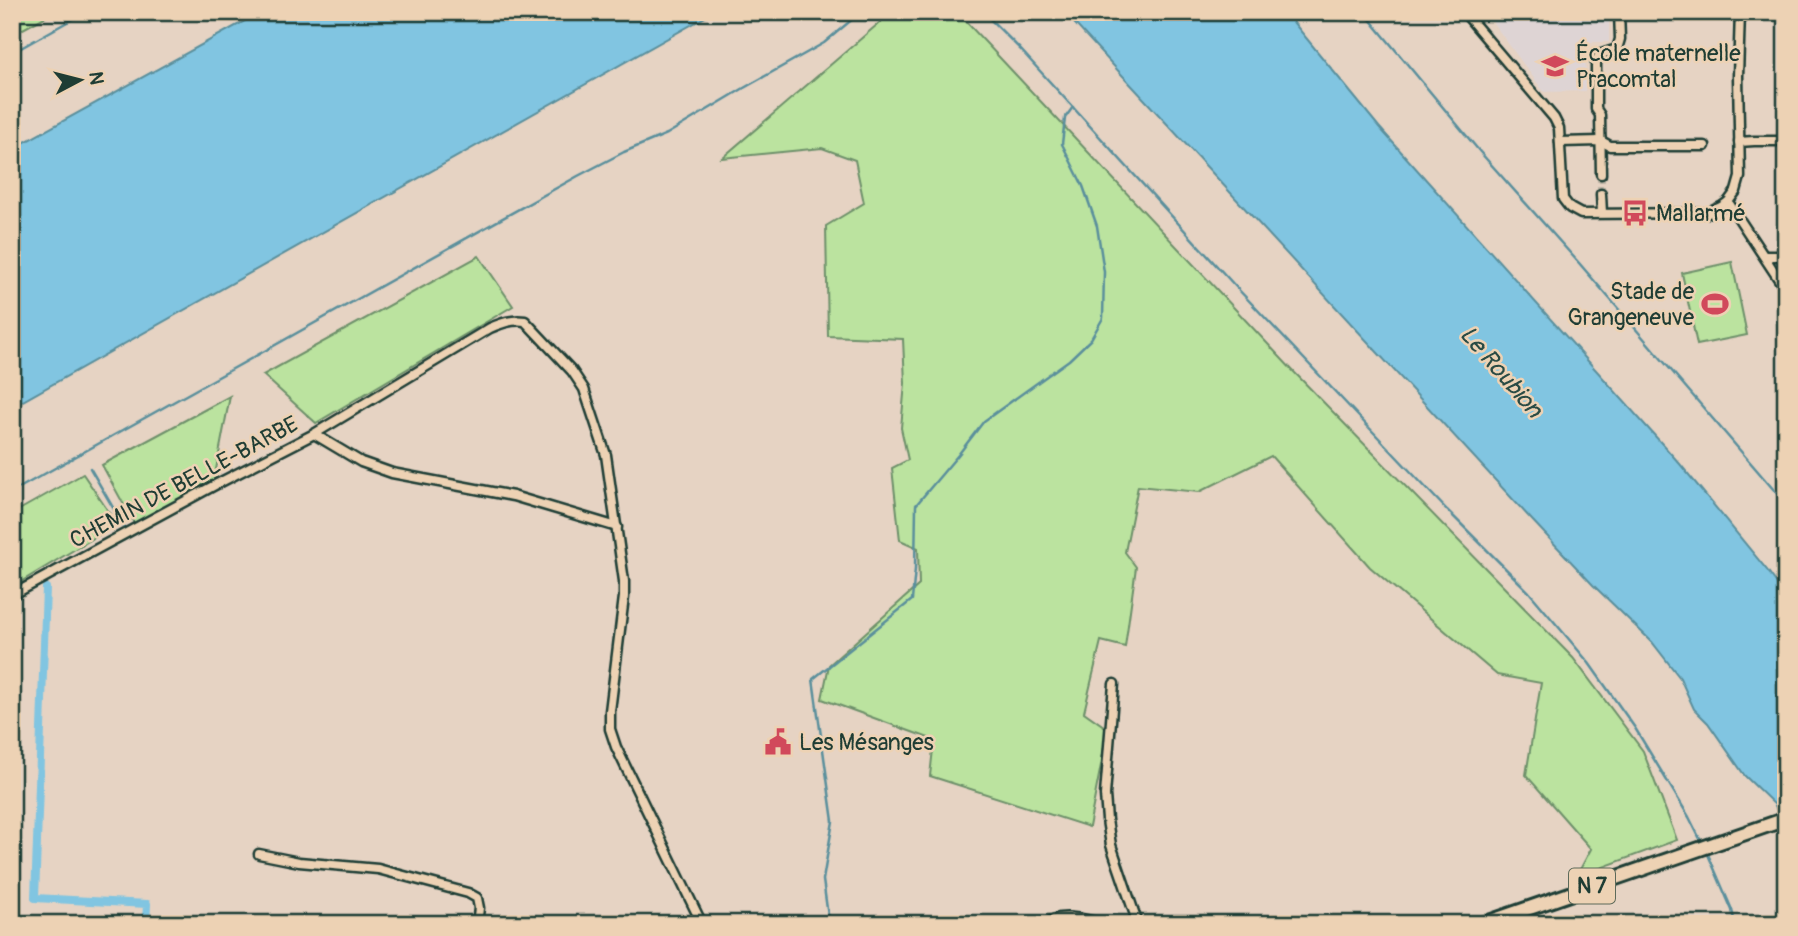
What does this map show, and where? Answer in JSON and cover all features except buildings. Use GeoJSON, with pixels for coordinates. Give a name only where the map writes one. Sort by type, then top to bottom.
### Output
{"type":"FeatureCollection","features":[{"type":"Feature","properties":{"kind":"main road","name":"N 7"},"geometry":{"type":"LineString","coordinates":[[1483,924],[1786,819]]}},
{"type":"Feature","properties":{"kind":"street"},"geometry":{"type":"LineString","coordinates":[[1464,12],[1554,118],[1559,128],[1563,199],[1570,208],[1581,214],[1696,214],[1708,213],[1728,202],[1736,191],[1740,177],[1740,12]]}},
{"type":"Feature","properties":{"kind":"street"},"geometry":{"type":"LineString","coordinates":[[1601,174],[1596,61],[1599,55],[1617,49],[1620,39],[1619,12]]}},
{"type":"Feature","properties":{"kind":"street"},"geometry":{"type":"LineString","coordinates":[[1560,142],[1601,141],[1610,146],[1705,146]]}},
{"type":"Feature","properties":{"kind":"street"},"geometry":{"type":"LineString","coordinates":[[1739,142],[1786,141]]}},
{"type":"Feature","properties":{"kind":"street"},"geometry":{"type":"LineString","coordinates":[[1601,194],[1602,213]]}},
{"type":"Feature","properties":{"kind":"street"},"geometry":{"type":"LineString","coordinates":[[1728,202],[1786,290]]}},
{"type":"Feature","properties":{"kind":"street"},"geometry":{"type":"LineString","coordinates":[[1765,256],[1786,256]]}},
{"type":"Feature","properties":{"kind":"street"},"geometry":{"type":"LineString","coordinates":[[314,434],[490,328],[505,322],[525,321],[572,371],[584,389],[606,455],[622,559],[624,597],[610,729],[700,924]]}},
{"type":"Feature","properties":{"kind":"street","name":"CHEMIN DE BELLE-BARBE"},"geometry":{"type":"LineString","coordinates":[[12,595],[314,434],[361,462],[392,473],[513,496],[617,527]]}},
{"type":"Feature","properties":{"kind":"street"},"geometry":{"type":"LineString","coordinates":[[1114,684],[1105,795],[1107,820],[1111,845],[1138,924]]}},
{"type":"Feature","properties":{"kind":"street"},"geometry":{"type":"LineString","coordinates":[[259,854],[299,862],[377,869],[468,893],[477,898],[477,924]]}},
{"type":"Feature","properties":{"kind":"street"},"geometry":{"type":"LineString","coordinates":[[1047,924],[1052,918],[1062,917],[1105,924]]}},
{"type":"Feature","properties":{"kind":"street"},"geometry":{"type":"LineString","coordinates":[[575,924],[593,924]]}},
{"type":"Feature","properties":{"kind":"shaded area","name":"École maternelle Pracomtal"},"geometry":{"type":"Polygon","coordinates":[[[1485,12],[1609,12],[1609,42],[1586,42],[1585,91],[1544,92],[1485,12]]]}},
{"type":"Feature","properties":{"kind":"green space"},"geometry":{"type":"Polygon","coordinates":[[[12,12],[54,12],[12,35],[12,12]]]}},
{"type":"Feature","properties":{"kind":"green space"},"geometry":{"type":"Polygon","coordinates":[[[892,12],[957,12],[1295,373],[1573,658],[1643,751],[1677,840],[1576,877],[1591,849],[1526,775],[1541,683],[1497,675],[1370,567],[1271,456],[1199,492],[1138,486],[1125,552],[1136,567],[1125,647],[1101,641],[1084,712],[1108,729],[1089,827],[930,776],[934,740],[822,699],[829,665],[919,585],[918,548],[900,540],[892,468],[908,460],[901,428],[905,383],[903,339],[828,336],[826,226],[864,203],[855,160],[822,148],[722,158],[892,12]]]}},
{"type":"Feature","properties":{"kind":"green space"},"geometry":{"type":"Polygon","coordinates":[[[479,256],[513,306],[316,423],[263,375],[479,256]]]}},
{"type":"Feature","properties":{"kind":"green space","name":"Stade de Grangeneuve"},"geometry":{"type":"Polygon","coordinates":[[[1732,262],[1747,335],[1697,345],[1682,273],[1732,262]]]}},
{"type":"Feature","properties":{"kind":"green space"},"geometry":{"type":"Polygon","coordinates":[[[230,396],[214,480],[135,525],[102,465],[230,396]]]}},
{"type":"Feature","properties":{"kind":"green space"},"geometry":{"type":"Polygon","coordinates":[[[83,474],[117,524],[12,587],[12,514],[83,474]]]}},
{"type":"Feature","properties":{"kind":"water"},"geometry":{"type":"Polygon","coordinates":[[[261,12],[714,12],[12,407],[12,149],[261,12]]]}},
{"type":"Feature","properties":{"kind":"water","name":"Le Roubion"},"geometry":{"type":"Polygon","coordinates":[[[1064,12],[1285,12],[1379,127],[1680,464],[1786,596],[1786,832],[1775,805],[1745,776],[1708,723],[1694,709],[1680,678],[1652,642],[1530,518],[1064,12]]]}},
{"type":"Feature","properties":{"kind":"waterway"},"geometry":{"type":"LineString","coordinates":[[12,53],[85,12]]}},
{"type":"Feature","properties":{"kind":"waterway"},"geometry":{"type":"LineString","coordinates":[[12,492],[578,176],[667,134],[824,43],[861,12]]}},
{"type":"Feature","properties":{"kind":"waterway"},"geometry":{"type":"LineString","coordinates":[[983,12],[1020,49],[1236,287],[1447,510],[1529,592],[1589,663],[1635,728],[1702,843]]}},
{"type":"Feature","properties":{"kind":"waterway"},"geometry":{"type":"LineString","coordinates":[[1364,12],[1480,152],[1786,504]]}},
{"type":"Feature","properties":{"kind":"waterway"},"geometry":{"type":"LineString","coordinates":[[837,924],[828,916],[823,880],[833,821],[813,679],[912,600],[916,505],[984,421],[1069,360],[1091,339],[1103,318],[1104,272],[1097,226],[1083,186],[1062,144],[1065,118],[1073,107]]}},
{"type":"Feature","properties":{"kind":"waterway"},"geometry":{"type":"LineString","coordinates":[[90,468],[126,530],[124,531]]}},
{"type":"Feature","properties":{"kind":"waterway"},"geometry":{"type":"LineString","coordinates":[[46,588],[35,898],[147,904],[146,924]]}},
{"type":"Feature","properties":{"kind":"waterway"},"geometry":{"type":"LineString","coordinates":[[1707,852],[1732,910],[1735,924]]}},
{"type":"Feature","properties":{"kind":"tunnel"},"geometry":{"type":"LineString","coordinates":[[1601,174],[1601,194]]}},
{"type":"Feature","properties":{"kind":"place","name":"École maternelle Pracomtal"},"geometry":{"type":"Point","coordinates":[1555,66]}},
{"type":"Feature","properties":{"kind":"place","name":"Mallarmé"},"geometry":{"type":"Point","coordinates":[1635,213]}},
{"type":"Feature","properties":{"kind":"place","name":"Stade de Grangeneuve"},"geometry":{"type":"Point","coordinates":[1715,304]}},
{"type":"Feature","properties":{"kind":"place","name":"Les Mésanges"},"geometry":{"type":"Point","coordinates":[778,742]}}]}
